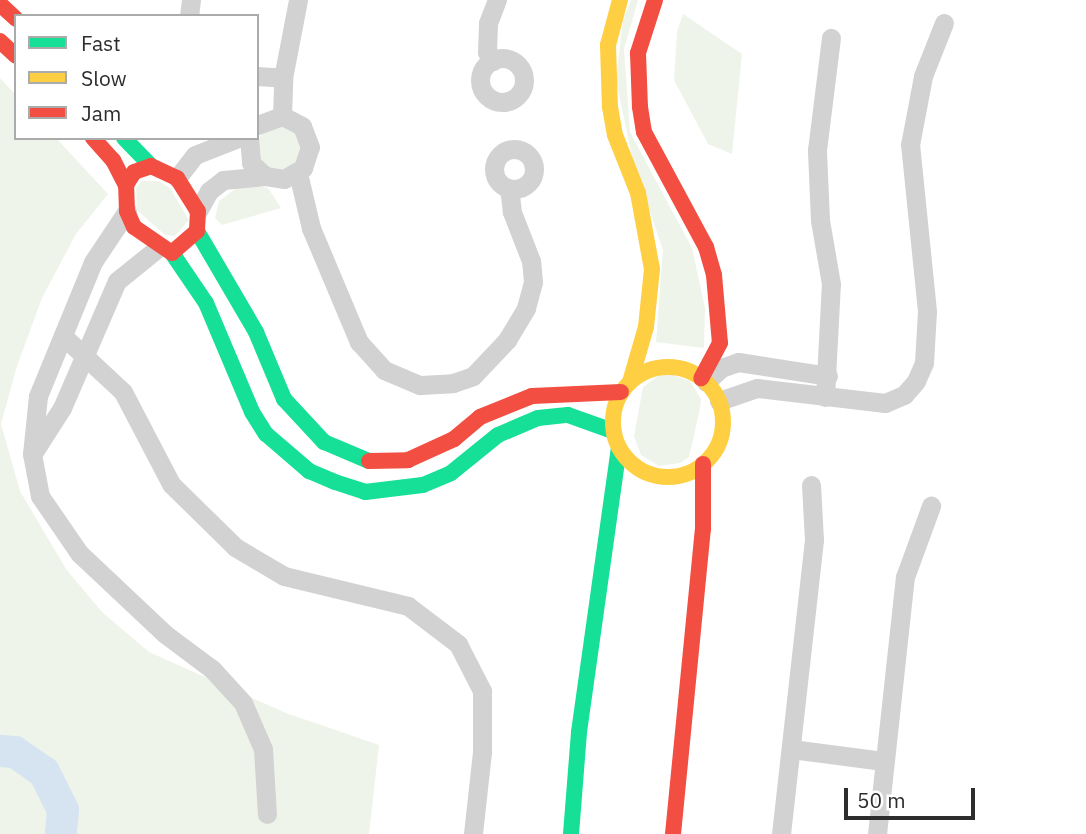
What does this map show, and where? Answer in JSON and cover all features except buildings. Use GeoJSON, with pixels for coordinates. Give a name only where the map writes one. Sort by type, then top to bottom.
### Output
{"type":"FeatureCollection","features":[{"type":"Feature","properties":{"kind":"main road"},"geometry":{"type":"LineString","coordinates":[[126,140],[151,166],[177,178],[256,332],[284,399],[324,442],[352,457],[383,464],[408,460],[454,439],[480,417],[532,396],[625,387],[659,367],[681,368],[704,380],[719,401],[722,433],[703,464],[682,476],[658,477],[636,468],[620,449],[613,432],[614,407],[625,387],[646,327],[652,269],[641,205],[615,135],[610,107],[608,45],[620,0]]}},
{"type":"Feature","properties":{"kind":"main road"},"geometry":{"type":"LineString","coordinates":[[655,0],[638,53],[640,107],[644,132],[705,247],[714,275],[720,343],[704,380]]}},
{"type":"Feature","properties":{"kind":"main road"},"geometry":{"type":"LineString","coordinates":[[0,4],[14,17]]}},
{"type":"Feature","properties":{"kind":"main road"},"geometry":{"type":"LineString","coordinates":[[0,41],[14,54]]}},
{"type":"Feature","properties":{"kind":"main road"},"geometry":{"type":"LineString","coordinates":[[95,140],[113,160],[126,186],[127,211],[134,227],[166,250],[206,303],[252,412],[266,434],[309,471],[365,492],[424,485],[451,473],[498,435],[538,418],[568,415],[613,432]]}},
{"type":"Feature","properties":{"kind":"main road"},"geometry":{"type":"LineString","coordinates":[[126,186],[134,172],[151,166]]}},
{"type":"Feature","properties":{"kind":"main road"},"geometry":{"type":"LineString","coordinates":[[166,250],[198,221]]}},
{"type":"Feature","properties":{"kind":"main road"},"geometry":{"type":"LineString","coordinates":[[571,834],[579,732],[620,449]]}},
{"type":"Feature","properties":{"kind":"main road"},"geometry":{"type":"LineString","coordinates":[[673,834],[703,529],[703,464]]}},
{"type":"Feature","properties":{"kind":"street"},"geometry":{"type":"LineString","coordinates":[[282,116],[283,78],[298,0]]}},
{"type":"Feature","properties":{"kind":"street"},"geometry":{"type":"LineString","coordinates":[[493,61],[487,52],[488,23],[497,0]]}},
{"type":"Feature","properties":{"kind":"street"},"geometry":{"type":"LineString","coordinates":[[719,401],[757,388],[886,403],[904,395],[924,363],[926,272],[910,145],[923,75],[944,23]]}},
{"type":"Feature","properties":{"kind":"street"},"geometry":{"type":"LineString","coordinates":[[825,397],[831,284],[820,220],[817,150],[831,38]]}},
{"type":"Feature","properties":{"kind":"street"},"geometry":{"type":"LineString","coordinates":[[259,76],[283,78]]}},
{"type":"Feature","properties":{"kind":"street"},"geometry":{"type":"LineString","coordinates":[[198,221],[209,191],[223,180],[271,178],[298,173],[309,158],[308,136],[302,126],[282,116],[259,124]]}},
{"type":"Feature","properties":{"kind":"street"},"geometry":{"type":"LineString","coordinates":[[177,178],[195,155],[233,140]]}},
{"type":"Feature","properties":{"kind":"street"},"geometry":{"type":"LineString","coordinates":[[249,140],[251,163],[271,178],[310,228]]}},
{"type":"Feature","properties":{"kind":"street"},"geometry":{"type":"LineString","coordinates":[[298,173],[310,228],[338,299],[371,358],[404,381],[453,383],[488,363],[526,309],[533,282],[531,261],[512,212],[509,188]]}},
{"type":"Feature","properties":{"kind":"street"},"geometry":{"type":"LineString","coordinates":[[127,211],[93,262],[38,396],[32,454],[40,496],[79,553],[166,634],[212,669],[243,703],[263,749],[267,814]]}},
{"type":"Feature","properties":{"kind":"street"},"geometry":{"type":"LineString","coordinates":[[32,454],[62,408],[117,281],[166,250]]}},
{"type":"Feature","properties":{"kind":"street"},"geometry":{"type":"LineString","coordinates":[[63,337],[123,392],[171,484],[235,547],[284,576],[408,606],[458,644],[482,691],[483,741],[473,834]]}},
{"type":"Feature","properties":{"kind":"street"},"geometry":{"type":"LineString","coordinates":[[704,380],[721,368],[738,362],[828,376]]}},
{"type":"Feature","properties":{"kind":"street"},"geometry":{"type":"LineString","coordinates":[[781,834],[814,540],[811,485]]}},
{"type":"Feature","properties":{"kind":"street"},"geometry":{"type":"LineString","coordinates":[[877,834],[905,577],[931,506]]}},
{"type":"Feature","properties":{"kind":"street"},"geometry":{"type":"LineString","coordinates":[[792,749],[883,761]]}},
{"type":"Feature","properties":{"kind":"shaded area"},"geometry":{"type":"Polygon","coordinates":[[[631,0],[638,0],[624,49],[630,132],[692,248],[705,308],[704,348],[656,342],[663,250],[633,161],[616,80],[623,20],[631,0]]]}},
{"type":"Feature","properties":{"kind":"shaded area"},"geometry":{"type":"Polygon","coordinates":[[[683,14],[742,54],[732,154],[708,144],[674,80],[677,32],[683,14]]]}},
{"type":"Feature","properties":{"kind":"shaded area"},"geometry":{"type":"Polygon","coordinates":[[[0,78],[14,93],[14,140],[58,140],[108,194],[76,234],[42,298],[17,366],[1,424],[20,491],[66,569],[102,612],[149,652],[286,713],[379,745],[369,834],[0,834],[0,78]]]}},
{"type":"Feature","properties":{"kind":"shaded area"},"geometry":{"type":"Polygon","coordinates":[[[270,127],[288,127],[300,139],[300,157],[288,169],[270,169],[258,157],[258,140],[270,127]]]}},
{"type":"Feature","properties":{"kind":"shaded area"},"geometry":{"type":"Polygon","coordinates":[[[141,181],[159,181],[170,188],[189,220],[175,236],[165,235],[137,210],[136,188],[141,181]]]}},
{"type":"Feature","properties":{"kind":"shaded area"},"geometry":{"type":"Polygon","coordinates":[[[255,185],[268,188],[281,208],[222,225],[215,218],[219,201],[238,187],[255,185]]]}},
{"type":"Feature","properties":{"kind":"shaded area"},"geometry":{"type":"Polygon","coordinates":[[[670,374],[690,381],[701,399],[700,409],[689,457],[680,463],[659,466],[641,455],[634,436],[643,387],[660,375],[670,374]]]}},
{"type":"Feature","properties":{"kind":"waterway"},"geometry":{"type":"LineString","coordinates":[[0,751],[15,752],[44,772],[63,810],[61,834]]}},
{"type":"Feature","properties":{"kind":"traffic: fast"},"geometry":{"type":"LineString","coordinates":[[126,140],[151,166]]}},
{"type":"Feature","properties":{"kind":"traffic: fast"},"geometry":{"type":"LineString","coordinates":[[197,231],[256,332],[284,399],[324,442],[369,461]]}},
{"type":"Feature","properties":{"kind":"traffic: fast"},"geometry":{"type":"LineString","coordinates":[[172,253],[206,303],[252,412],[266,434],[309,471],[335,482],[365,492],[423,485],[451,473],[498,435],[538,418],[568,415],[613,431]]}},
{"type":"Feature","properties":{"kind":"traffic: fast"},"geometry":{"type":"LineString","coordinates":[[571,834],[579,732],[619,449]]}},
{"type":"Feature","properties":{"kind":"traffic: slow"},"geometry":{"type":"LineString","coordinates":[[620,0],[608,45],[610,107],[615,135],[638,193],[652,269],[646,327],[630,382]]}},
{"type":"Feature","properties":{"kind":"traffic: slow"},"geometry":{"type":"LineString","coordinates":[[668,367],[689,371],[707,383],[719,401],[723,422],[719,443],[707,461],[689,473],[668,477],[647,473],[629,461],[617,443],[613,422],[617,401],[629,383],[647,371],[668,367]]}},
{"type":"Feature","properties":{"kind":"traffic: jam"},"geometry":{"type":"LineString","coordinates":[[655,0],[638,53],[640,107],[644,132],[706,247],[714,275],[720,343],[701,378]]}},
{"type":"Feature","properties":{"kind":"traffic: jam"},"geometry":{"type":"LineString","coordinates":[[0,4],[14,17]]}},
{"type":"Feature","properties":{"kind":"traffic: jam"},"geometry":{"type":"LineString","coordinates":[[0,41],[14,54]]}},
{"type":"Feature","properties":{"kind":"traffic: jam"},"geometry":{"type":"LineString","coordinates":[[95,140],[113,160],[126,185]]}},
{"type":"Feature","properties":{"kind":"traffic: jam"},"geometry":{"type":"LineString","coordinates":[[151,166],[177,178],[198,211],[197,231],[172,253],[134,227],[127,211],[126,185],[134,172],[151,166]]}},
{"type":"Feature","properties":{"kind":"traffic: jam"},"geometry":{"type":"LineString","coordinates":[[369,461],[408,460],[454,439],[480,417],[532,396],[621,392]]}},
{"type":"Feature","properties":{"kind":"traffic: jam"},"geometry":{"type":"LineString","coordinates":[[673,834],[703,529],[703,464]]}}]}
